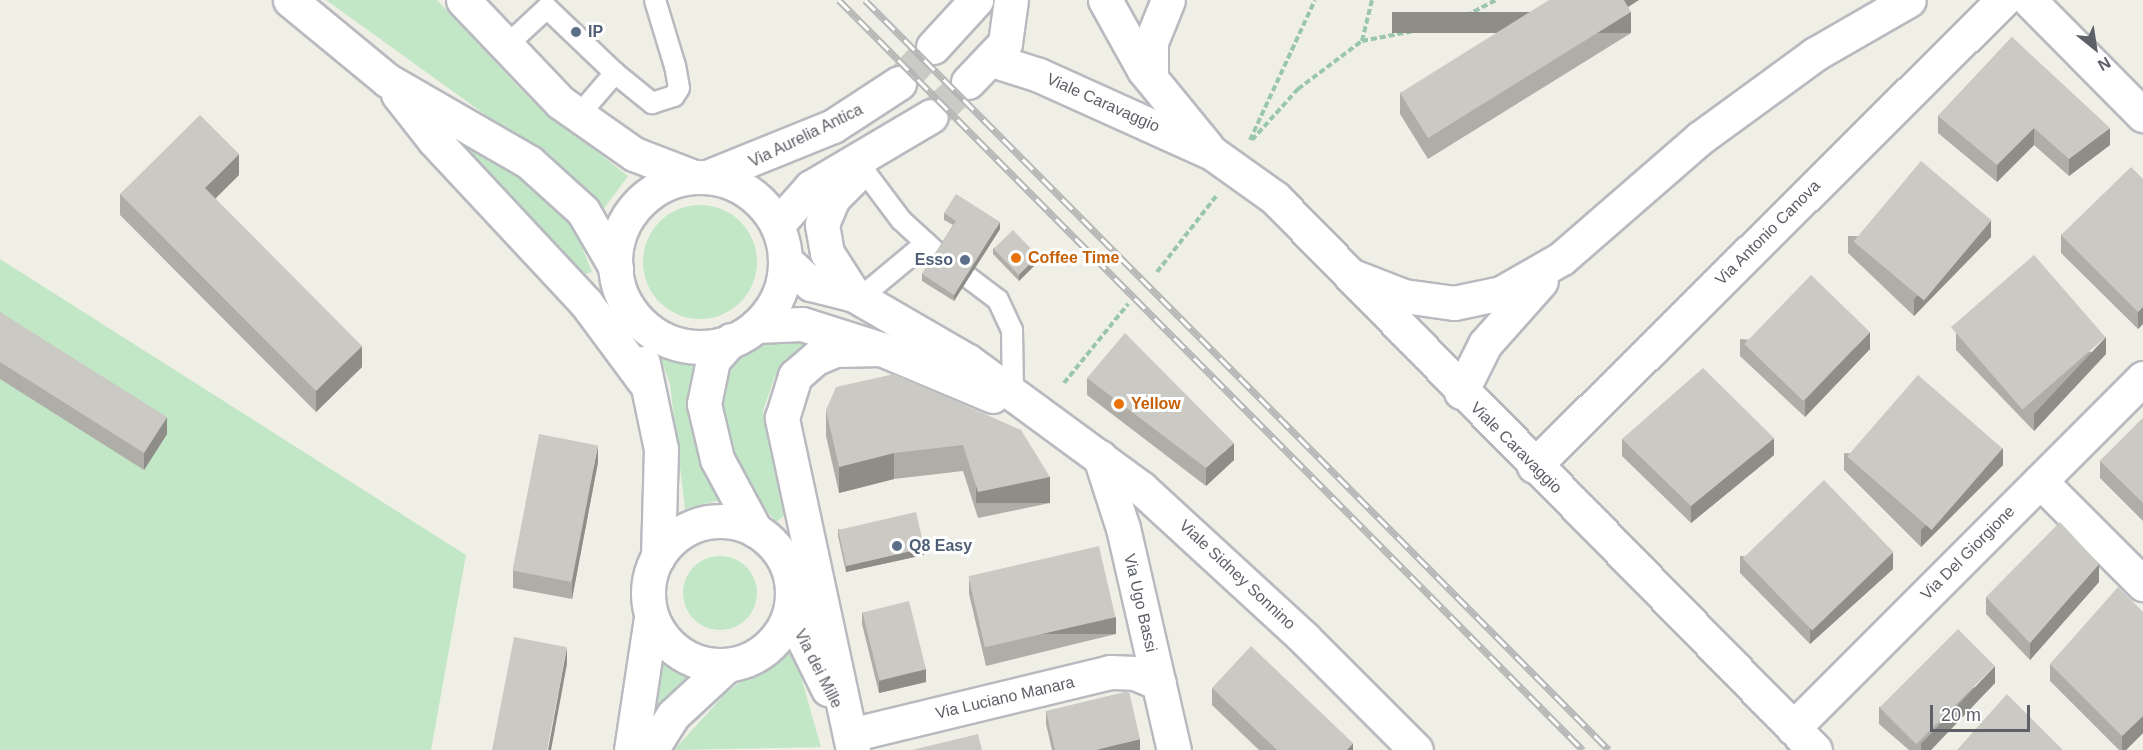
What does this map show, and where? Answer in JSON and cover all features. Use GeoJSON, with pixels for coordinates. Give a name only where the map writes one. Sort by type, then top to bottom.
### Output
{"type":"FeatureCollection","features":[{"type":"Feature","properties":{"kind":"street"},"geometry":{"type":"LineString","coordinates":[[290,0],[387,80],[529,162],[583,211],[616,268],[632,312],[662,449],[658,557]]}},
{"type":"Feature","properties":{"kind":"street"},"geometry":{"type":"LineString","coordinates":[[463,0],[506,46],[578,116],[634,154],[756,196],[777,225],[786,261],[781,290],[743,333],[713,360],[705,383],[705,413],[717,459],[755,530],[786,566],[790,612],[773,643],[743,662],[726,666],[680,654],[651,617]]}},
{"type":"Feature","properties":{"kind":"street"},"geometry":{"type":"LineString","coordinates":[[968,82],[992,60],[1005,44],[1011,0]]}},
{"type":"Feature","properties":{"kind":"street","name":"Viale Caravaggio"},"geometry":{"type":"LineString","coordinates":[[1105,0],[1151,78],[1275,198],[1461,392],[1804,739]]}},
{"type":"Feature","properties":{"kind":"street"},"geometry":{"type":"LineString","coordinates":[[1151,78],[1151,42],[1168,0]]}},
{"type":"Feature","properties":{"kind":"street"},"geometry":{"type":"LineString","coordinates":[[1461,392],[1485,344],[1562,258],[1700,138],[1815,54],[1909,0]]}},
{"type":"Feature","properties":{"kind":"street","name":"Via Antonio Canova"},"geometry":{"type":"LineString","coordinates":[[1534,466],[2003,0]]}},
{"type":"Feature","properties":{"kind":"street"},"geometry":{"type":"LineString","coordinates":[[2029,0],[2143,115]]}},
{"type":"Feature","properties":{"kind":"street"},"geometry":{"type":"LineString","coordinates":[[933,47],[964,6]]}},
{"type":"Feature","properties":{"kind":"street","name":"Viale Caravaggio"},"geometry":{"type":"LineString","coordinates":[[992,60],[1039,75],[1232,155]]}},
{"type":"Feature","properties":{"kind":"street"},"geometry":{"type":"LineString","coordinates":[[387,80],[434,140],[586,303],[647,386]]}},
{"type":"Feature","properties":{"kind":"street","name":"Via Aurelia Antica"},"geometry":{"type":"LineString","coordinates":[[700,177],[754,162],[833,126],[899,84]]}},
{"type":"Feature","properties":{"kind":"street"},"geometry":{"type":"LineString","coordinates":[[857,296],[827,253],[822,224],[833,198],[871,159],[931,116]]}},
{"type":"Feature","properties":{"kind":"street"},"geometry":{"type":"LineString","coordinates":[[777,225],[811,187],[871,159]]}},
{"type":"Feature","properties":{"kind":"street"},"geometry":{"type":"LineString","coordinates":[[616,268],[619,240],[630,214],[658,188],[700,177]]}},
{"type":"Feature","properties":{"kind":"street"},"geometry":{"type":"LineString","coordinates":[[1350,274],[1404,296],[1454,303],[1501,293],[1562,258]]}},
{"type":"Feature","properties":{"kind":"street","name":"Viale Sidney Sonnino"},"geometry":{"type":"LineString","coordinates":[[786,261],[812,284],[857,296],[1013,394],[1101,457],[1168,510],[1416,750]]}},
{"type":"Feature","properties":{"kind":"street"},"geometry":{"type":"LineString","coordinates":[[632,312],[644,326],[676,343],[695,346],[743,333]]}},
{"type":"Feature","properties":{"kind":"street","name":"Viale Sidney Sonnino"},"geometry":{"type":"LineString","coordinates":[[743,333],[802,324],[880,349],[1044,417]]}},
{"type":"Feature","properties":{"kind":"street"},"geometry":{"type":"LineString","coordinates":[[850,737],[782,418],[795,376],[816,358],[835,350],[880,349]]}},
{"type":"Feature","properties":{"kind":"street","name":"Via Del Giorgione"},"geometry":{"type":"LineString","coordinates":[[1804,739],[2040,481],[2143,378]]}},
{"type":"Feature","properties":{"kind":"street","name":"Via Ugo Bassi"},"geometry":{"type":"LineString","coordinates":[[1101,457],[1174,750]]}},
{"type":"Feature","properties":{"kind":"street"},"geometry":{"type":"LineString","coordinates":[[2040,481],[2143,584]]}},
{"type":"Feature","properties":{"kind":"street"},"geometry":{"type":"LineString","coordinates":[[631,750],[651,617],[650,576],[658,557],[672,539],[712,521],[755,530]]}},
{"type":"Feature","properties":{"kind":"street","name":"Via dei Mille"},"geometry":{"type":"LineString","coordinates":[[790,612],[850,737]]}},
{"type":"Feature","properties":{"kind":"street"},"geometry":{"type":"LineString","coordinates":[[651,750],[673,715],[726,666]]}},
{"type":"Feature","properties":{"kind":"street","name":"Via Luciano Manara"},"geometry":{"type":"LineString","coordinates":[[850,737],[1110,672],[1135,673],[1159,683]]}},
{"type":"Feature","properties":{"kind":"lane"},"geometry":{"type":"LineString","coordinates":[[506,46],[547,8],[615,73],[652,103],[674,96],[679,88],[654,0]]}},
{"type":"Feature","properties":{"kind":"lane"},"geometry":{"type":"LineString","coordinates":[[578,116],[615,73]]}},
{"type":"Feature","properties":{"kind":"lane"},"geometry":{"type":"LineString","coordinates":[[857,296],[932,249],[871,159]]}},
{"type":"Feature","properties":{"kind":"lane"},"geometry":{"type":"LineString","coordinates":[[969,278],[998,300],[1012,330],[1013,394]]}},
{"type":"Feature","properties":{"kind":"path"},"geometry":{"type":"LineString","coordinates":[[1157,272],[1232,155],[1314,0]]}},
{"type":"Feature","properties":{"kind":"path"},"geometry":{"type":"LineString","coordinates":[[1362,40],[1372,0]]}},
{"type":"Feature","properties":{"kind":"path"},"geometry":{"type":"LineString","coordinates":[[1232,155],[1298,88],[1362,40],[1450,24],[1496,0]]}},
{"type":"Feature","properties":{"kind":"path"},"geometry":{"type":"LineString","coordinates":[[1064,383],[1128,304]]}},
{"type":"Feature","properties":{"kind":"green space"},"geometry":{"type":"Polygon","coordinates":[[[326,0],[437,0],[529,98],[628,176],[600,214],[551,162],[326,0]]]}},
{"type":"Feature","properties":{"kind":"green space"},"geometry":{"type":"Polygon","coordinates":[[[451,137],[520,173],[553,198],[573,225],[592,272],[586,274],[444,141],[451,137]]]}},
{"type":"Feature","properties":{"kind":"green space"},"geometry":{"type":"Polygon","coordinates":[[[700,205],[722,210],[740,222],[752,240],[757,262],[752,284],[740,302],[722,314],[700,319],[678,314],[660,302],[648,284],[643,262],[648,240],[660,222],[678,210],[700,205]]]}},
{"type":"Feature","properties":{"kind":"green space"},"geometry":{"type":"Polygon","coordinates":[[[0,259],[466,555],[431,750],[0,750],[0,259]]]}},
{"type":"Feature","properties":{"kind":"green space"},"geometry":{"type":"Polygon","coordinates":[[[814,339],[775,376],[763,411],[788,513],[776,522],[744,484],[721,414],[722,378],[734,358],[757,342],[814,339]]]}},
{"type":"Feature","properties":{"kind":"green space"},"geometry":{"type":"Polygon","coordinates":[[[658,352],[696,359],[689,386],[692,417],[721,500],[685,509],[670,384],[658,352]]]}},
{"type":"Feature","properties":{"kind":"green space"},"geometry":{"type":"Polygon","coordinates":[[[720,556],[734,559],[746,567],[754,579],[757,593],[754,607],[746,619],[734,627],[720,630],[706,627],[694,619],[686,607],[683,593],[686,579],[694,567],[706,559],[720,556]]]}},
{"type":"Feature","properties":{"kind":"green space"},"geometry":{"type":"Polygon","coordinates":[[[791,642],[821,747],[674,750],[725,694],[791,642]]]}},
{"type":"Feature","properties":{"kind":"green space"},"geometry":{"type":"Polygon","coordinates":[[[660,655],[696,677],[646,730],[660,655]]]}},
{"type":"Feature","properties":{"kind":"building"},"geometry":{"type":"Polygon","coordinates":[[[1549,0],[1624,0],[1631,12],[1428,138],[1400,93],[1549,0]]]}},
{"type":"Feature","properties":{"kind":"building"},"geometry":{"type":"Polygon","coordinates":[[[2012,37],[2110,128],[2069,159],[2034,128],[1997,165],[1938,116],[2012,37]]]}},
{"type":"Feature","properties":{"kind":"building"},"geometry":{"type":"Polygon","coordinates":[[[200,115],[239,154],[205,188],[362,346],[316,391],[120,194],[200,115]]]}},
{"type":"Feature","properties":{"kind":"building"},"geometry":{"type":"Polygon","coordinates":[[[1921,161],[1991,220],[1924,301],[1854,241],[1921,161]]]}},
{"type":"Feature","properties":{"kind":"building"},"geometry":{"type":"Polygon","coordinates":[[[2131,167],[2143,179],[2143,307],[2138,312],[2061,235],[2131,167]]]}},
{"type":"Feature","properties":{"kind":"building"},"geometry":{"type":"Polygon","coordinates":[[[956,194],[1000,222],[954,295],[922,274],[956,221],[944,213],[956,194]]]}},
{"type":"Feature","properties":{"kind":"building","name":"Coffee Time"},"geometry":{"type":"Polygon","coordinates":[[[1013,230],[1038,256],[1019,275],[994,249],[1013,230]]]}},
{"type":"Feature","properties":{"kind":"building"},"geometry":{"type":"Polygon","coordinates":[[[2034,255],[2106,337],[2022,409],[1951,327],[2034,255]]]}},
{"type":"Feature","properties":{"kind":"building"},"geometry":{"type":"Polygon","coordinates":[[[1811,275],[1870,332],[1803,401],[1744,344],[1811,275]]]}},
{"type":"Feature","properties":{"kind":"building"},"geometry":{"type":"Polygon","coordinates":[[[0,312],[167,417],[144,453],[0,362],[0,312]]]}},
{"type":"Feature","properties":{"kind":"building"},"geometry":{"type":"Polygon","coordinates":[[[1125,333],[1234,443],[1206,468],[1087,378],[1125,333]]]}},
{"type":"Feature","properties":{"kind":"building"},"geometry":{"type":"Polygon","coordinates":[[[1703,368],[1774,438],[1691,506],[1622,439],[1703,368]]]}},
{"type":"Feature","properties":{"kind":"building"},"geometry":{"type":"Polygon","coordinates":[[[894,374],[1021,430],[1050,477],[978,492],[963,445],[894,453],[839,467],[826,410],[836,387],[894,374]]]}},
{"type":"Feature","properties":{"kind":"building"},"geometry":{"type":"Polygon","coordinates":[[[1918,375],[2003,448],[1932,530],[1847,457],[1918,375]]]}},
{"type":"Feature","properties":{"kind":"building"},"geometry":{"type":"Polygon","coordinates":[[[2143,418],[2143,503],[2100,461],[2143,418]]]}},
{"type":"Feature","properties":{"kind":"building"},"geometry":{"type":"Polygon","coordinates":[[[539,434],[598,445],[571,582],[512,570],[539,434]]]}},
{"type":"Feature","properties":{"kind":"building"},"geometry":{"type":"Polygon","coordinates":[[[1824,480],[1893,552],[1812,630],[1743,558],[1824,480]]]}},
{"type":"Feature","properties":{"kind":"building"},"geometry":{"type":"Polygon","coordinates":[[[916,512],[924,548],[846,566],[838,530],[916,512]]]}},
{"type":"Feature","properties":{"kind":"building"},"geometry":{"type":"Polygon","coordinates":[[[2060,522],[2099,564],[2030,643],[1986,597],[2060,522]]]}},
{"type":"Feature","properties":{"kind":"building"},"geometry":{"type":"Polygon","coordinates":[[[1099,546],[1115,617],[985,647],[968,576],[1099,546]]]}},
{"type":"Feature","properties":{"kind":"building"},"geometry":{"type":"Polygon","coordinates":[[[2118,587],[2143,612],[2143,716],[2122,736],[2050,664],[2118,587]]]}},
{"type":"Feature","properties":{"kind":"building"},"geometry":{"type":"Polygon","coordinates":[[[909,601],[926,669],[879,681],[862,613],[909,601]]]}},
{"type":"Feature","properties":{"kind":"building"},"geometry":{"type":"Polygon","coordinates":[[[1958,629],[1995,666],[1916,744],[1880,707],[1958,629]]]}},
{"type":"Feature","properties":{"kind":"building"},"geometry":{"type":"Polygon","coordinates":[[[514,637],[567,647],[547,750],[492,750],[514,637]]]}},
{"type":"Feature","properties":{"kind":"building"},"geometry":{"type":"Polygon","coordinates":[[[1251,646],[1353,743],[1347,750],[1277,750],[1212,688],[1251,646]]]}},
{"type":"Feature","properties":{"kind":"building"},"geometry":{"type":"Polygon","coordinates":[[[1129,691],[1140,739],[1096,750],[1055,750],[1046,711],[1129,691]]]}},
{"type":"Feature","properties":{"kind":"building"},"geometry":{"type":"Polygon","coordinates":[[[2007,694],[2063,750],[1957,750],[2007,694]]]}},
{"type":"Feature","properties":{"kind":"building"},"geometry":{"type":"Polygon","coordinates":[[[978,734],[982,750],[912,750],[978,734]]]}},
{"type":"Feature","properties":{"kind":"tunnel"},"geometry":{"type":"LineString","coordinates":[[899,83],[933,47]]}},
{"type":"Feature","properties":{"kind":"tunnel"},"geometry":{"type":"LineString","coordinates":[[931,116],[968,82]]}},
{"type":"Feature","properties":{"kind":"railway"},"geometry":{"type":"LineString","coordinates":[[839,0],[1583,750]]}},
{"type":"Feature","properties":{"kind":"railway"},"geometry":{"type":"LineString","coordinates":[[865,0],[1609,750]]}},
{"type":"Feature","properties":{"kind":"place","name":"IP"},"geometry":{"type":"Point","coordinates":[576,32]}},
{"type":"Feature","properties":{"kind":"place","name":"Coffee Time"},"geometry":{"type":"Point","coordinates":[1016,258]}},
{"type":"Feature","properties":{"kind":"place","name":"Esso"},"geometry":{"type":"Point","coordinates":[965,260]}},
{"type":"Feature","properties":{"kind":"place","name":"Yellow"},"geometry":{"type":"Point","coordinates":[1119,404]}},
{"type":"Feature","properties":{"kind":"place","name":"Q8 Easy"},"geometry":{"type":"Point","coordinates":[897,546]}}]}
